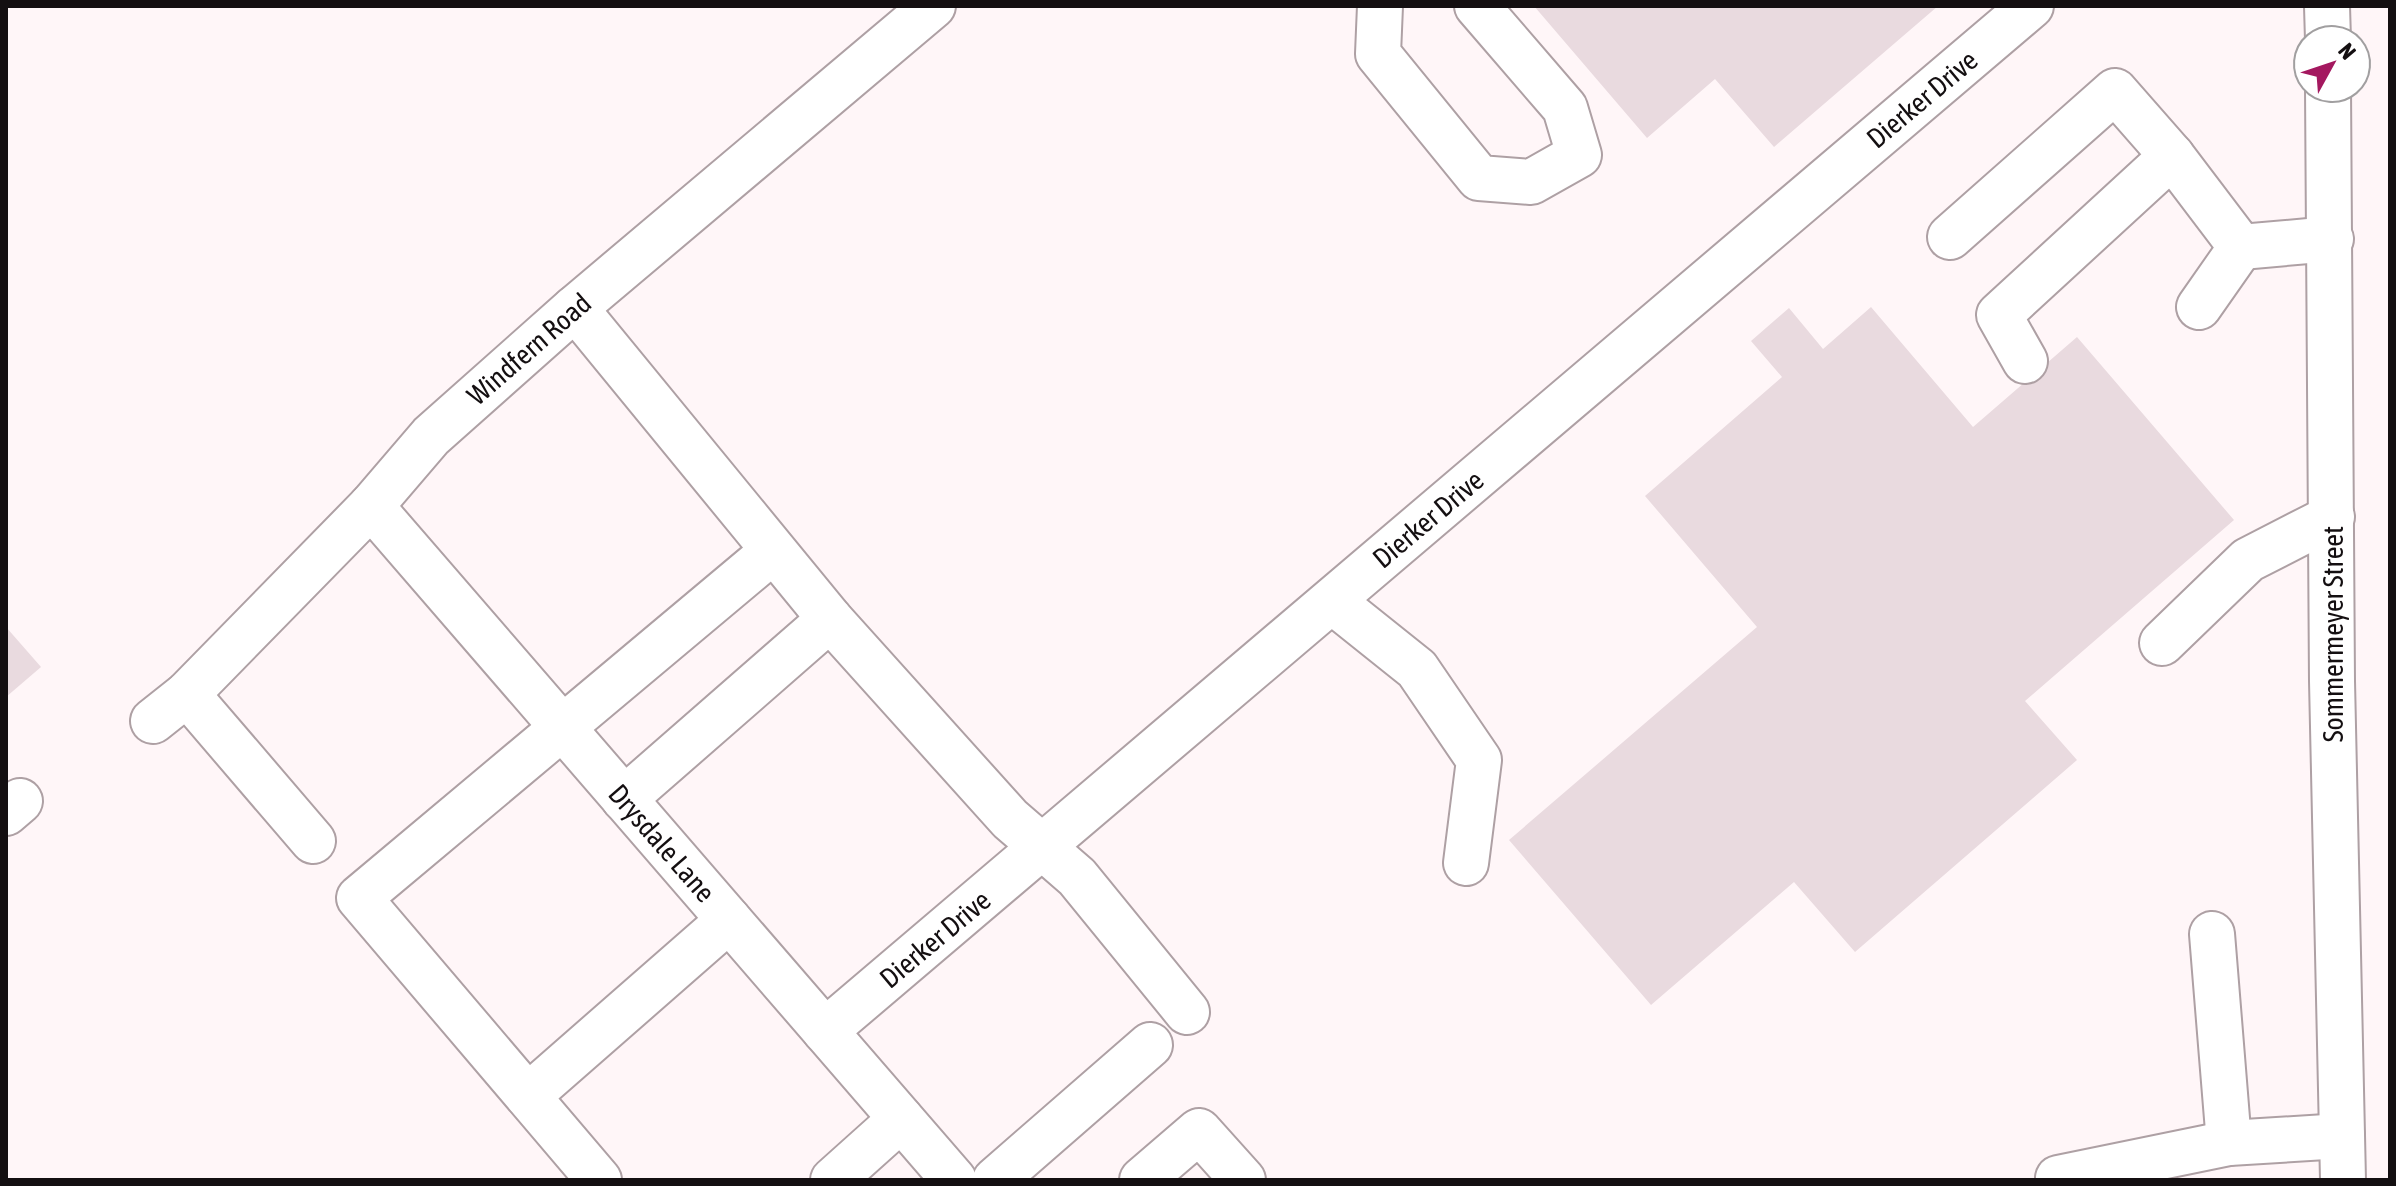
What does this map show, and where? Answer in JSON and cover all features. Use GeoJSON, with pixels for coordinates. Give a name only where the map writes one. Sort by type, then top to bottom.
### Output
{"type":"FeatureCollection","features":[{"type":"Feature","properties":{"kind":"street","name":"Windfern Road"},"geometry":{"type":"LineString","coordinates":[[153,721],[187,694],[371,506],[431,436],[575,308],[933,6]]}},
{"type":"Feature","properties":{"kind":"street"},"geometry":{"type":"LineString","coordinates":[[1380,6],[1378,54],[1479,178],[1531,182],[1579,155],[1565,108],[1477,6]]}},
{"type":"Feature","properties":{"kind":"street","name":"Dierker Drive"},"geometry":{"type":"LineString","coordinates":[[825,1031],[1043,849],[2031,6]]}},
{"type":"Feature","properties":{"kind":"street"},"geometry":{"type":"LineString","coordinates":[[1950,237],[2115,91],[2172,156],[2241,247]]}},
{"type":"Feature","properties":{"kind":"street","name":"Sommermeyer Street"},"geometry":{"type":"LineString","coordinates":[[2328,104],[2332,681],[2343,1180]]}},
{"type":"Feature","properties":{"kind":"street"},"geometry":{"type":"LineString","coordinates":[[2025,361],[1999,315],[2172,156]]}},
{"type":"Feature","properties":{"kind":"street"},"geometry":{"type":"LineString","coordinates":[[2199,307],[2241,247],[2331,239]]}},
{"type":"Feature","properties":{"kind":"street"},"geometry":{"type":"LineString","coordinates":[[575,308],[830,619],[1010,819],[1077,877],[1187,1012]]}},
{"type":"Feature","properties":{"kind":"street","name":"Drysdale Lane"},"geometry":{"type":"LineString","coordinates":[[371,506],[954,1180]]}},
{"type":"Feature","properties":{"kind":"street"},"geometry":{"type":"LineString","coordinates":[[2162,643],[2248,560],[2332,517]]}},
{"type":"Feature","properties":{"kind":"street"},"geometry":{"type":"LineString","coordinates":[[599,1180],[359,898],[773,551]]}},
{"type":"Feature","properties":{"kind":"street"},"geometry":{"type":"LineString","coordinates":[[1332,601],[1417,669],[1479,760],[1466,863]]}},
{"type":"Feature","properties":{"kind":"street"},"geometry":{"type":"LineString","coordinates":[[624,799],[830,619]]}},
{"type":"Feature","properties":{"kind":"street"},"geometry":{"type":"LineString","coordinates":[[187,694],[313,841]]}},
{"type":"Feature","properties":{"kind":"street"},"geometry":{"type":"LineString","coordinates":[[528,1096],[729,920]]}},
{"type":"Feature","properties":{"kind":"street"},"geometry":{"type":"LineString","coordinates":[[2212,934],[2229,1143]]}},
{"type":"Feature","properties":{"kind":"street"},"geometry":{"type":"LineString","coordinates":[[995,1180],[1150,1045]]}},
{"type":"Feature","properties":{"kind":"street"},"geometry":{"type":"LineString","coordinates":[[833,1180],[901,1119]]}},
{"type":"Feature","properties":{"kind":"street"},"geometry":{"type":"LineString","coordinates":[[1142,1180],[1199,1131],[1243,1180]]}},
{"type":"Feature","properties":{"kind":"street"},"geometry":{"type":"LineString","coordinates":[[2058,1178],[2229,1143],[2342,1136]]}},
{"type":"Feature","properties":{"kind":"building"},"geometry":{"type":"Polygon","coordinates":[[[1534,6],[1938,6],[1774,147],[1715,79],[1647,138],[1534,6]]]}},
{"type":"Feature","properties":{"kind":"building"},"geometry":{"type":"Polygon","coordinates":[[[1871,307],[1973,427],[2077,337],[2234,520],[2025,701],[2077,760],[1855,952],[1794,882],[1651,1005],[1509,840],[1757,627],[1645,496],[1782,377],[1751,341],[1789,308],[1823,349],[1871,307]]]}},
{"type":"Feature","properties":{"kind":"building"},"geometry":{"type":"Polygon","coordinates":[[[6,627],[41,667],[6,697],[6,627]]]}}]}
